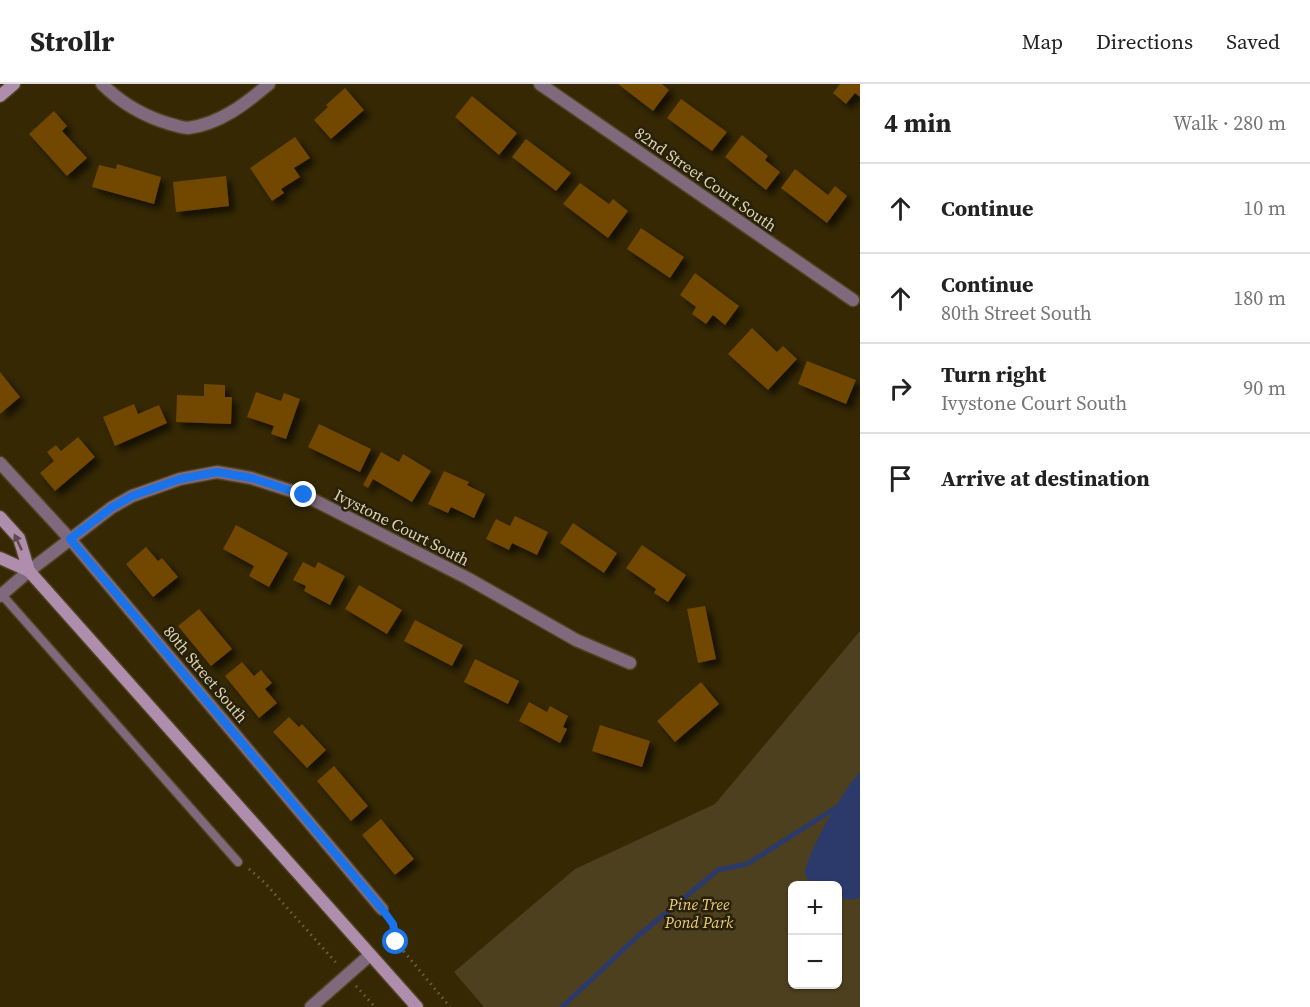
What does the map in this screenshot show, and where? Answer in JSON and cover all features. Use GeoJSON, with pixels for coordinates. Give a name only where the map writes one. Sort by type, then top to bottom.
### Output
{"type":"FeatureCollection","features":[{"type":"Feature","properties":{"kind":"main road"},"geometry":{"type":"LineString","coordinates":[[0,96],[14,84]]}},
{"type":"Feature","properties":{"kind":"main road"},"geometry":{"type":"LineString","coordinates":[[0,517],[19,538],[29,571]]}},
{"type":"Feature","properties":{"kind":"main road"},"geometry":{"type":"LineString","coordinates":[[0,558],[29,571],[417,1007]]}},
{"type":"Feature","properties":{"kind":"street"},"geometry":{"type":"LineString","coordinates":[[102,84],[117,99],[148,118],[185,128],[213,122],[242,106],[268,84]]}},
{"type":"Feature","properties":{"kind":"street","name":"82nd Street Court South"},"geometry":{"type":"LineString","coordinates":[[540,84],[853,300]]}},
{"type":"Feature","properties":{"kind":"street","name":"80th Street South"},"geometry":{"type":"LineString","coordinates":[[0,463],[70,539],[382,909]]}},
{"type":"Feature","properties":{"kind":"street","name":"Ivystone Court South"},"geometry":{"type":"LineString","coordinates":[[1,596],[29,571],[111,508],[132,496],[170,483],[217,472],[252,478],[304,495],[469,579],[576,640],[630,663]]}},
{"type":"Feature","properties":{"kind":"street"},"geometry":{"type":"LineString","coordinates":[[311,1007],[370,955]]}},
{"type":"Feature","properties":{"kind":"lane"},"geometry":{"type":"LineString","coordinates":[[1,596],[238,862]]}},
{"type":"Feature","properties":{"kind":"path"},"geometry":{"type":"LineString","coordinates":[[238,862],[265,883],[375,1007]]}},
{"type":"Feature","properties":{"kind":"path"},"geometry":{"type":"LineString","coordinates":[[382,909],[393,924],[396,942],[450,1007]]}},
{"type":"Feature","properties":{"kind":"green space","name":"Pine Tree Pond Park"},"geometry":{"type":"Polygon","coordinates":[[[860,631],[860,1007],[484,1007],[454,972],[575,869],[715,804],[860,631]]]}},
{"type":"Feature","properties":{"kind":"water"},"geometry":{"type":"Polygon","coordinates":[[[860,772],[860,898],[848,900],[842,898],[842,881],[809,881],[805,874],[812,851],[827,821],[860,772]]]}},
{"type":"Feature","properties":{"kind":"building"},"geometry":{"type":"Polygon","coordinates":[[[618,84],[662,84],[669,90],[653,111],[618,84]]]}},
{"type":"Feature","properties":{"kind":"building"},"geometry":{"type":"Polygon","coordinates":[[[840,84],[860,84],[860,97],[855,93],[846,104],[833,93],[840,84]]]}},
{"type":"Feature","properties":{"kind":"building"},"geometry":{"type":"Polygon","coordinates":[[[345,88],[364,110],[331,139],[314,120],[328,107],[326,105],[345,88]]]}},
{"type":"Feature","properties":{"kind":"building"},"geometry":{"type":"Polygon","coordinates":[[[472,96],[517,133],[499,155],[455,117],[472,96]]]}},
{"type":"Feature","properties":{"kind":"building"},"geometry":{"type":"Polygon","coordinates":[[[681,99],[727,132],[712,151],[667,118],[681,99]]]}},
{"type":"Feature","properties":{"kind":"building"},"geometry":{"type":"Polygon","coordinates":[[[54,111],[67,126],[62,131],[87,158],[67,176],[29,134],[54,111]]]}},
{"type":"Feature","properties":{"kind":"building"},"geometry":{"type":"Polygon","coordinates":[[[742,135],[768,156],[765,160],[780,172],[766,190],[725,157],[742,135]]]}},
{"type":"Feature","properties":{"kind":"building"},"geometry":{"type":"Polygon","coordinates":[[[295,137],[310,158],[294,168],[300,177],[281,189],[284,193],[272,201],[250,168],[295,137]]]}},
{"type":"Feature","properties":{"kind":"building"},"geometry":{"type":"Polygon","coordinates":[[[526,139],[571,173],[556,191],[512,157],[526,139]]]}},
{"type":"Feature","properties":{"kind":"building"},"geometry":{"type":"Polygon","coordinates":[[[117,164],[161,177],[154,204],[92,187],[99,165],[116,169],[117,164]]]}},
{"type":"Feature","properties":{"kind":"building"},"geometry":{"type":"Polygon","coordinates":[[[795,169],[828,195],[835,186],[847,196],[827,223],[781,188],[795,169]]]}},
{"type":"Feature","properties":{"kind":"building"},"geometry":{"type":"Polygon","coordinates":[[[226,176],[229,206],[176,212],[173,182],[226,176]]]}},
{"type":"Feature","properties":{"kind":"building"},"geometry":{"type":"Polygon","coordinates":[[[580,183],[609,204],[613,199],[628,211],[608,238],[563,204],[580,183]]]}},
{"type":"Feature","properties":{"kind":"building"},"geometry":{"type":"Polygon","coordinates":[[[641,228],[684,257],[670,278],[627,249],[641,228]]]}},
{"type":"Feature","properties":{"kind":"building"},"geometry":{"type":"Polygon","coordinates":[[[695,273],[739,306],[725,325],[713,315],[706,324],[692,314],[696,307],[680,295],[695,273]]]}},
{"type":"Feature","properties":{"kind":"building"},"geometry":{"type":"Polygon","coordinates":[[[752,328],[777,352],[783,346],[797,359],[768,390],[728,354],[752,328]]]}},
{"type":"Feature","properties":{"kind":"building"},"geometry":{"type":"Polygon","coordinates":[[[807,361],[856,380],[846,404],[798,384],[807,361]]]}},
{"type":"Feature","properties":{"kind":"building"},"geometry":{"type":"Polygon","coordinates":[[[0,372],[20,397],[0,414],[0,372]]]}},
{"type":"Feature","properties":{"kind":"building"},"geometry":{"type":"Polygon","coordinates":[[[204,384],[225,385],[225,397],[232,397],[231,424],[176,422],[177,395],[204,396],[204,384]]]}},
{"type":"Feature","properties":{"kind":"building"},"geometry":{"type":"Polygon","coordinates":[[[256,392],[281,401],[284,393],[300,399],[286,439],[271,434],[274,426],[247,417],[256,392]]]}},
{"type":"Feature","properties":{"kind":"building"},"geometry":{"type":"Polygon","coordinates":[[[134,404],[138,414],[159,405],[167,423],[115,446],[103,417],[134,404]]]}},
{"type":"Feature","properties":{"kind":"building"},"geometry":{"type":"Polygon","coordinates":[[[319,424],[371,449],[360,472],[308,447],[319,424]]]}},
{"type":"Feature","properties":{"kind":"building"},"geometry":{"type":"Polygon","coordinates":[[[78,437],[95,457],[55,491],[40,473],[54,461],[47,452],[56,445],[61,451],[78,437]]]}},
{"type":"Feature","properties":{"kind":"building"},"geometry":{"type":"Polygon","coordinates":[[[381,452],[399,462],[403,454],[431,471],[412,502],[373,479],[368,488],[363,485],[381,452]]]}},
{"type":"Feature","properties":{"kind":"building"},"geometry":{"type":"Polygon","coordinates":[[[444,471],[469,482],[467,485],[485,494],[474,518],[451,507],[448,513],[428,504],[444,471]]]}},
{"type":"Feature","properties":{"kind":"building"},"geometry":{"type":"Polygon","coordinates":[[[515,516],[548,532],[537,555],[512,543],[509,550],[486,539],[496,519],[510,526],[515,516]]]}},
{"type":"Feature","properties":{"kind":"building"},"geometry":{"type":"Polygon","coordinates":[[[573,523],[617,553],[604,573],[560,543],[573,523]]]}},
{"type":"Feature","properties":{"kind":"building"},"geometry":{"type":"Polygon","coordinates":[[[236,525],[288,553],[269,587],[249,576],[254,566],[223,549],[236,525]]]}},
{"type":"Feature","properties":{"kind":"building"},"geometry":{"type":"Polygon","coordinates":[[[642,545],[686,575],[668,602],[654,593],[656,589],[626,568],[642,545]]]}},
{"type":"Feature","properties":{"kind":"building"},"geometry":{"type":"Polygon","coordinates":[[[146,547],[158,561],[162,558],[178,577],[153,597],[126,564],[146,547]]]}},
{"type":"Feature","properties":{"kind":"building"},"geometry":{"type":"Polygon","coordinates":[[[303,562],[315,568],[318,562],[345,576],[330,605],[304,591],[306,586],[293,580],[303,562]]]}},
{"type":"Feature","properties":{"kind":"building"},"geometry":{"type":"Polygon","coordinates":[[[359,585],[402,610],[387,634],[345,609],[359,585]]]}},
{"type":"Feature","properties":{"kind":"building"},"geometry":{"type":"Polygon","coordinates":[[[705,606],[716,659],[698,663],[687,609],[705,606]]]}},
{"type":"Feature","properties":{"kind":"building"},"geometry":{"type":"Polygon","coordinates":[[[199,609],[232,649],[211,666],[178,626],[199,609]]]}},
{"type":"Feature","properties":{"kind":"building"},"geometry":{"type":"Polygon","coordinates":[[[415,620],[463,645],[452,666],[404,641],[415,620]]]}},
{"type":"Feature","properties":{"kind":"building"},"geometry":{"type":"Polygon","coordinates":[[[475,659],[519,681],[508,704],[464,682],[475,659]]]}},
{"type":"Feature","properties":{"kind":"building"},"geometry":{"type":"Polygon","coordinates":[[[242,662],[254,676],[261,670],[272,683],[265,689],[277,703],[259,718],[225,676],[242,662]]]}},
{"type":"Feature","properties":{"kind":"building"},"geometry":{"type":"Polygon","coordinates":[[[701,682],[719,704],[675,742],[657,721],[701,682]]]}},
{"type":"Feature","properties":{"kind":"building"},"geometry":{"type":"Polygon","coordinates":[[[529,702],[547,712],[550,706],[568,716],[563,727],[567,729],[560,743],[519,721],[529,702]]]}},
{"type":"Feature","properties":{"kind":"building"},"geometry":{"type":"Polygon","coordinates":[[[289,717],[299,727],[302,724],[326,750],[307,768],[273,732],[289,717]]]}},
{"type":"Feature","properties":{"kind":"building"},"geometry":{"type":"Polygon","coordinates":[[[600,725],[650,741],[642,767],[592,751],[600,725]]]}},
{"type":"Feature","properties":{"kind":"building"},"geometry":{"type":"Polygon","coordinates":[[[334,766],[368,806],[351,821],[317,781],[334,766]]]}},
{"type":"Feature","properties":{"kind":"building"},"geometry":{"type":"Polygon","coordinates":[[[381,819],[414,859],[395,875],[362,835],[381,819]]]}},
{"type":"Feature","properties":{"kind":"waterway"},"geometry":{"type":"LineString","coordinates":[[562,1007],[638,936],[718,870],[747,864],[837,807]]}},
{"type":"Feature","properties":{"kind":"route"},"geometry":{"type":"LineString","coordinates":[[304,495],[252,478],[217,472],[180,479],[132,496],[111,508],[70,539],[382,909],[393,924],[396,942]]}}]}
